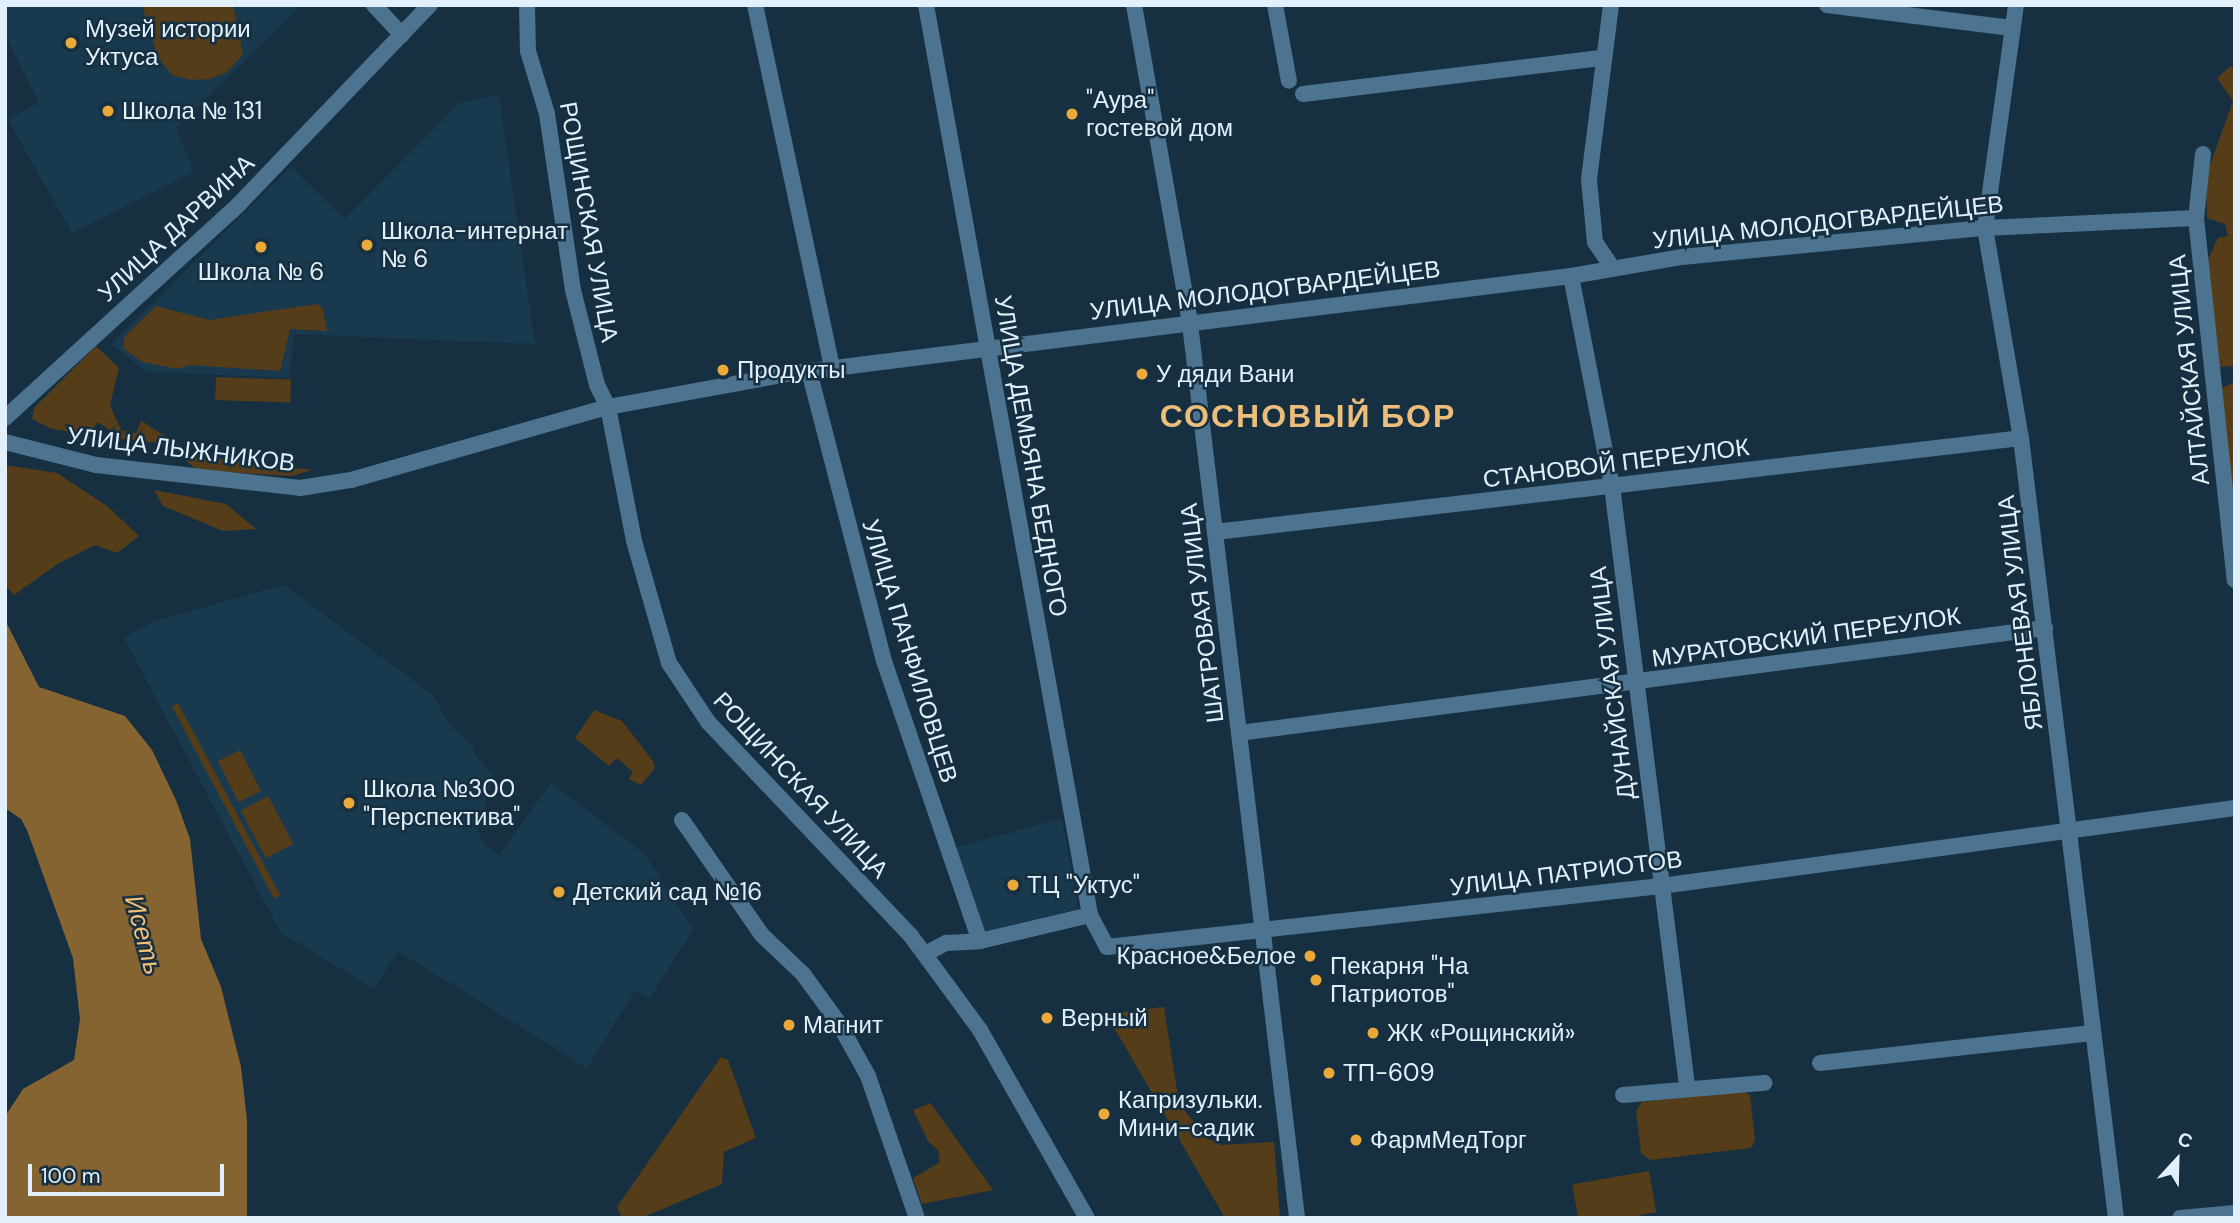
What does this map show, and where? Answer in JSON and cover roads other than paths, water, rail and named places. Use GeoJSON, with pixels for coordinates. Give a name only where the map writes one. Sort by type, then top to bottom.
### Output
{"type":"FeatureCollection","features":[{"type":"Feature","properties":{"kind":"street"},"geometry":{"type":"LineString","coordinates":[[374,5],[402,35]]}},
{"type":"Feature","properties":{"kind":"street","name":"УЛИЦА ДАРВИНА"},"geometry":{"type":"LineString","coordinates":[[5,418],[239,204],[430,5]]}},
{"type":"Feature","properties":{"kind":"street","name":"РОЩИНСКАЯ УЛИЦА"},"geometry":{"type":"LineString","coordinates":[[527,5],[528,51],[547,114],[573,290],[597,385],[608,407],[656,628],[687,694],[724,741],[925,954],[980,1030],[1087,1218]]}},
{"type":"Feature","properties":{"kind":"street"},"geometry":{"type":"LineString","coordinates":[[755,5],[832,368]]}},
{"type":"Feature","properties":{"kind":"street","name":"УЛИЦА ДЕМЬЯНА БЕДНОГО"},"geometry":{"type":"LineString","coordinates":[[926,5],[990,347],[1090,915]]}},
{"type":"Feature","properties":{"kind":"street","name":"ШАТРОВАЯ УЛИЦА"},"geometry":{"type":"LineString","coordinates":[[1134,5],[1190,324],[1297,1218]]}},
{"type":"Feature","properties":{"kind":"street"},"geometry":{"type":"LineString","coordinates":[[1275,5],[1289,81]]}},
{"type":"Feature","properties":{"kind":"street"},"geometry":{"type":"LineString","coordinates":[[1611,5],[1601,58],[1588,180],[1595,242],[1612,268]]}},
{"type":"Feature","properties":{"kind":"street"},"geometry":{"type":"LineString","coordinates":[[1827,5],[2012,28]]}},
{"type":"Feature","properties":{"kind":"street","name":"ЯБЛОНЕВАЯ УЛИЦА"},"geometry":{"type":"LineString","coordinates":[[2016,5],[1985,228],[2021,439],[2116,1218]]}},
{"type":"Feature","properties":{"kind":"street"},"geometry":{"type":"LineString","coordinates":[[1303,94],[1601,58]]}},
{"type":"Feature","properties":{"kind":"street","name":"АЛТАЙСКАЯ УЛИЦА"},"geometry":{"type":"LineString","coordinates":[[2203,154],[2196,218],[2235,580]]}},
{"type":"Feature","properties":{"kind":"street","name":"УЛИЦА МОЛОДОГВАРДЕЙЦЕВ"},"geometry":{"type":"LineString","coordinates":[[351,480],[608,407],[809,371],[1571,276],[1612,268],[1985,228],[2196,218]]}},
{"type":"Feature","properties":{"kind":"street","name":"ДУНАЙСКАЯ УЛИЦА"},"geometry":{"type":"LineString","coordinates":[[1571,276],[1612,486],[1634,682],[1687,1086]]}},
{"type":"Feature","properties":{"kind":"street","name":"УЛИЦА ПАНФИЛОВЦЕВ"},"geometry":{"type":"LineString","coordinates":[[809,371],[884,661],[979,941]]}},
{"type":"Feature","properties":{"kind":"street","name":"СТАНОВОЙ ПЕРЕУЛОК"},"geometry":{"type":"LineString","coordinates":[[1215,532],[2021,439]]}},
{"type":"Feature","properties":{"kind":"street","name":"УЛИЦА ЛЫЖНИКОВ"},"geometry":{"type":"LineString","coordinates":[[5,442],[96,465],[260,486],[300,488],[351,480]]}},
{"type":"Feature","properties":{"kind":"street","name":"МУРАТОВСКИЙ ПЕРЕУЛОК"},"geometry":{"type":"LineString","coordinates":[[1239,733],[2045,628]]}},
{"type":"Feature","properties":{"kind":"street","name":"УЛИЦА ПАТРИОТОВ"},"geometry":{"type":"LineString","coordinates":[[1090,915],[1107,947],[1264,932],[1661,886],[2235,808]]}},
{"type":"Feature","properties":{"kind":"street"},"geometry":{"type":"LineString","coordinates":[[682,820],[762,935],[803,974],[838,1022],[868,1076],[917,1218]]}},
{"type":"Feature","properties":{"kind":"street"},"geometry":{"type":"LineString","coordinates":[[925,954],[946,943],[979,941],[1090,915]]}},
{"type":"Feature","properties":{"kind":"street"},"geometry":{"type":"LineString","coordinates":[[1820,1063],[2092,1033]]}},
{"type":"Feature","properties":{"kind":"street"},"geometry":{"type":"LineString","coordinates":[[1623,1095],[1687,1086],[1764,1083]]}},
{"type":"Feature","properties":{"kind":"street"},"geometry":{"type":"LineString","coordinates":[[2180,1218],[2235,1213]]}},
{"type":"Feature","properties":{"kind":"water","name":"Исеть"},"geometry":{"type":"Polygon","coordinates":[[[5,620],[39,687],[125,716],[152,750],[176,800],[190,839],[201,939],[221,987],[241,1067],[247,1120],[247,1218],[5,1218],[6,1115],[23,1089],[74,1060],[80,1019],[73,958],[27,830],[21,819],[5,808],[5,620]]]}},
{"type":"Feature","properties":{"kind":"place","name":"Музей истории Уктуса"},"geometry":{"type":"Point","coordinates":[71,43]}},
{"type":"Feature","properties":{"kind":"place","name":"Школа № 131"},"geometry":{"type":"Point","coordinates":[108,111]}},
{"type":"Feature","properties":{"kind":"place","name":"\"Аура\" гостевой дом"},"geometry":{"type":"Point","coordinates":[1072,114]}},
{"type":"Feature","properties":{"kind":"place","name":"Школа-интернат № 6"},"geometry":{"type":"Point","coordinates":[367,245]}},
{"type":"Feature","properties":{"kind":"place","name":"Школа № 6"},"geometry":{"type":"Point","coordinates":[261,247]}},
{"type":"Feature","properties":{"kind":"place","name":"Продукты"},"geometry":{"type":"Point","coordinates":[723,370]}},
{"type":"Feature","properties":{"kind":"place","name":"У дяди Вани"},"geometry":{"type":"Point","coordinates":[1142,374]}},
{"type":"Feature","properties":{"kind":"place","name":"Школа №300 \"Перспектива\""},"geometry":{"type":"Point","coordinates":[349,803]}},
{"type":"Feature","properties":{"kind":"place","name":"ТЦ \"Уктус\""},"geometry":{"type":"Point","coordinates":[1013,885]}},
{"type":"Feature","properties":{"kind":"place","name":"Детский сад №16"},"geometry":{"type":"Point","coordinates":[559,892]}},
{"type":"Feature","properties":{"kind":"place","name":"Красное&Белое"},"geometry":{"type":"Point","coordinates":[1310,956]}},
{"type":"Feature","properties":{"kind":"place","name":"Пекарня \"На Патриотов\""},"geometry":{"type":"Point","coordinates":[1316,980]}},
{"type":"Feature","properties":{"kind":"place","name":"Верный"},"geometry":{"type":"Point","coordinates":[1047,1018]}},
{"type":"Feature","properties":{"kind":"place","name":"Магнит"},"geometry":{"type":"Point","coordinates":[789,1025]}},
{"type":"Feature","properties":{"kind":"place","name":"ЖК «Рощинский»"},"geometry":{"type":"Point","coordinates":[1373,1033]}},
{"type":"Feature","properties":{"kind":"place","name":"ТП-609"},"geometry":{"type":"Point","coordinates":[1329,1073]}},
{"type":"Feature","properties":{"kind":"place","name":"Капризульки. Мини-садик"},"geometry":{"type":"Point","coordinates":[1104,1114]}},
{"type":"Feature","properties":{"kind":"place","name":"ФармМедТорг"},"geometry":{"type":"Point","coordinates":[1356,1140]}},
{"type":"Feature","properties":{"kind":"district","name":"СОСНОВЫЙ БОР"},"geometry":{"type":"Point","coordinates":[1308,416]}}]}
